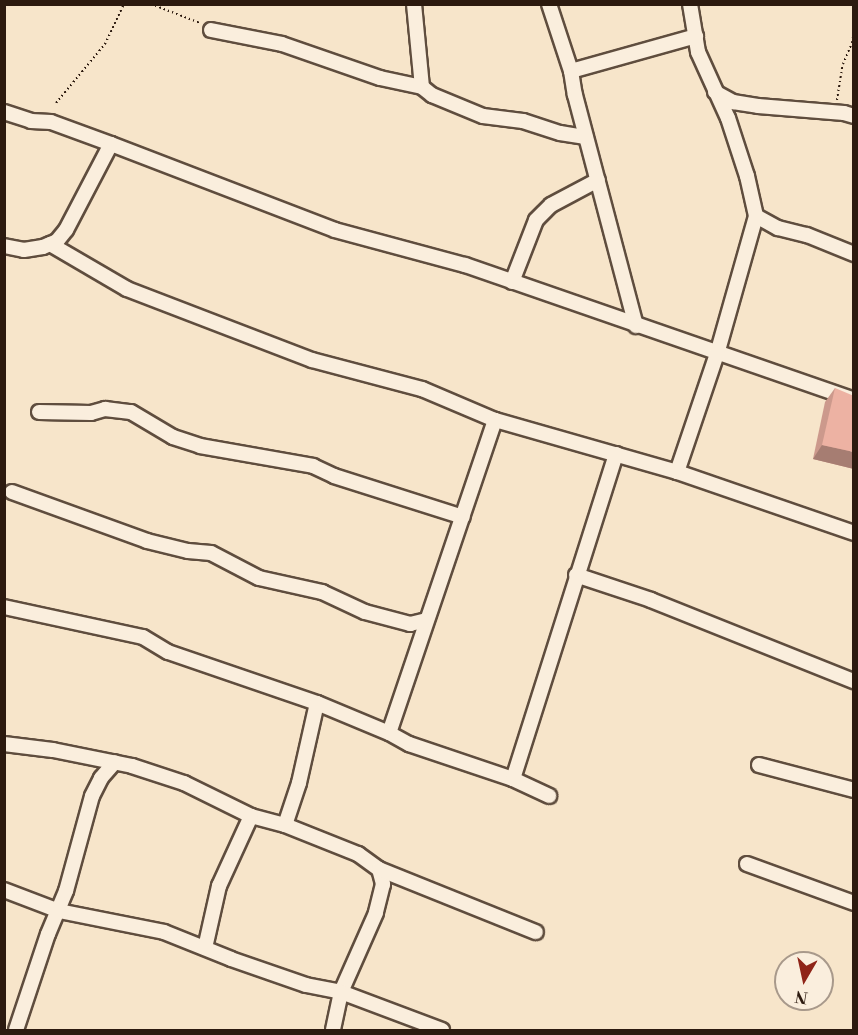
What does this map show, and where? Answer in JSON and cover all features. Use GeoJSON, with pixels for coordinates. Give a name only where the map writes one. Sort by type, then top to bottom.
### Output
{"type":"FeatureCollection","features":[{"type":"Feature","properties":{"kind":"street"},"geometry":{"type":"LineString","coordinates":[[414,4],[422,87]]}},
{"type":"Feature","properties":{"kind":"street"},"geometry":{"type":"LineString","coordinates":[[549,4],[572,71],[586,137],[636,326]]}},
{"type":"Feature","properties":{"kind":"street"},"geometry":{"type":"LineString","coordinates":[[677,472],[717,354],[756,216],[747,176],[728,118],[698,52],[690,4]]}},
{"type":"Feature","properties":{"kind":"street"},"geometry":{"type":"LineString","coordinates":[[214,30],[282,44],[380,78],[422,87],[449,104],[483,116],[523,121],[560,133],[586,137]]}},
{"type":"Feature","properties":{"kind":"street"},"geometry":{"type":"LineString","coordinates":[[572,71],[696,36]]}},
{"type":"Feature","properties":{"kind":"street"},"geometry":{"type":"LineString","coordinates":[[715,92],[733,102],[854,116]]}},
{"type":"Feature","properties":{"kind":"street"},"geometry":{"type":"LineString","coordinates":[[4,112],[31,121],[51,122],[335,230],[465,265],[854,400]]}},
{"type":"Feature","properties":{"kind":"street"},"geometry":{"type":"LineString","coordinates":[[4,246],[24,250],[57,241],[66,230],[111,144]]}},
{"type":"Feature","properties":{"kind":"street"},"geometry":{"type":"LineString","coordinates":[[512,282],[536,220],[551,205],[598,180]]}},
{"type":"Feature","properties":{"kind":"street"},"geometry":{"type":"LineString","coordinates":[[756,216],[778,228],[854,254]]}},
{"type":"Feature","properties":{"kind":"street"},"geometry":{"type":"LineString","coordinates":[[50,244],[127,289],[312,360],[422,389],[495,420],[677,472],[854,533]]}},
{"type":"Feature","properties":{"kind":"street"},"geometry":{"type":"LineString","coordinates":[[39,412],[91,413],[105,409],[131,412],[173,437],[200,446],[313,466],[334,476],[463,517]]}},
{"type":"Feature","properties":{"kind":"street"},"geometry":{"type":"LineString","coordinates":[[389,733],[495,420]]}},
{"type":"Feature","properties":{"kind":"street"},"geometry":{"type":"LineString","coordinates":[[513,779],[616,454]]}},
{"type":"Feature","properties":{"kind":"street"},"geometry":{"type":"LineString","coordinates":[[12,492],[147,541],[188,551],[211,553],[259,578],[322,592],[374,615],[410,624],[427,620]]}},
{"type":"Feature","properties":{"kind":"street"},"geometry":{"type":"LineString","coordinates":[[576,575],[651,600],[854,681]]}},
{"type":"Feature","properties":{"kind":"street"},"geometry":{"type":"LineString","coordinates":[[4,607],[143,637],[168,652],[317,703],[389,733],[409,744],[513,779],[549,796]]}},
{"type":"Feature","properties":{"kind":"street"},"geometry":{"type":"LineString","coordinates":[[285,825],[299,783],[317,703]]}},
{"type":"Feature","properties":{"kind":"street"},"geometry":{"type":"LineString","coordinates":[[4,744],[115,762],[184,783],[250,816],[285,825],[358,854],[379,869],[536,932]]}},
{"type":"Feature","properties":{"kind":"street"},"geometry":{"type":"LineString","coordinates":[[16,1030],[58,911],[92,796],[101,778],[115,762]]}},
{"type":"Feature","properties":{"kind":"street"},"geometry":{"type":"LineString","coordinates":[[759,765],[854,790]]}},
{"type":"Feature","properties":{"kind":"street"},"geometry":{"type":"LineString","coordinates":[[205,948],[219,886],[250,816]]}},
{"type":"Feature","properties":{"kind":"street"},"geometry":{"type":"LineString","coordinates":[[747,864],[854,903]]}},
{"type":"Feature","properties":{"kind":"street"},"geometry":{"type":"LineString","coordinates":[[333,1030],[341,992],[376,914],[383,884],[379,869]]}},
{"type":"Feature","properties":{"kind":"street"},"geometry":{"type":"LineString","coordinates":[[4,890],[58,911],[164,932],[306,985],[341,992],[442,1030]]}},
{"type":"Feature","properties":{"kind":"path"},"geometry":{"type":"LineString","coordinates":[[56,103],[105,44],[124,4]]}},
{"type":"Feature","properties":{"kind":"path"},"geometry":{"type":"LineString","coordinates":[[151,4],[214,30]]}},
{"type":"Feature","properties":{"kind":"path"},"geometry":{"type":"LineString","coordinates":[[835,112],[843,64],[852,43],[854,30]]}},
{"type":"Feature","properties":{"kind":"building"},"geometry":{"type":"Polygon","coordinates":[[[835,388],[854,396],[854,452],[822,445],[835,388]]]}}]}
